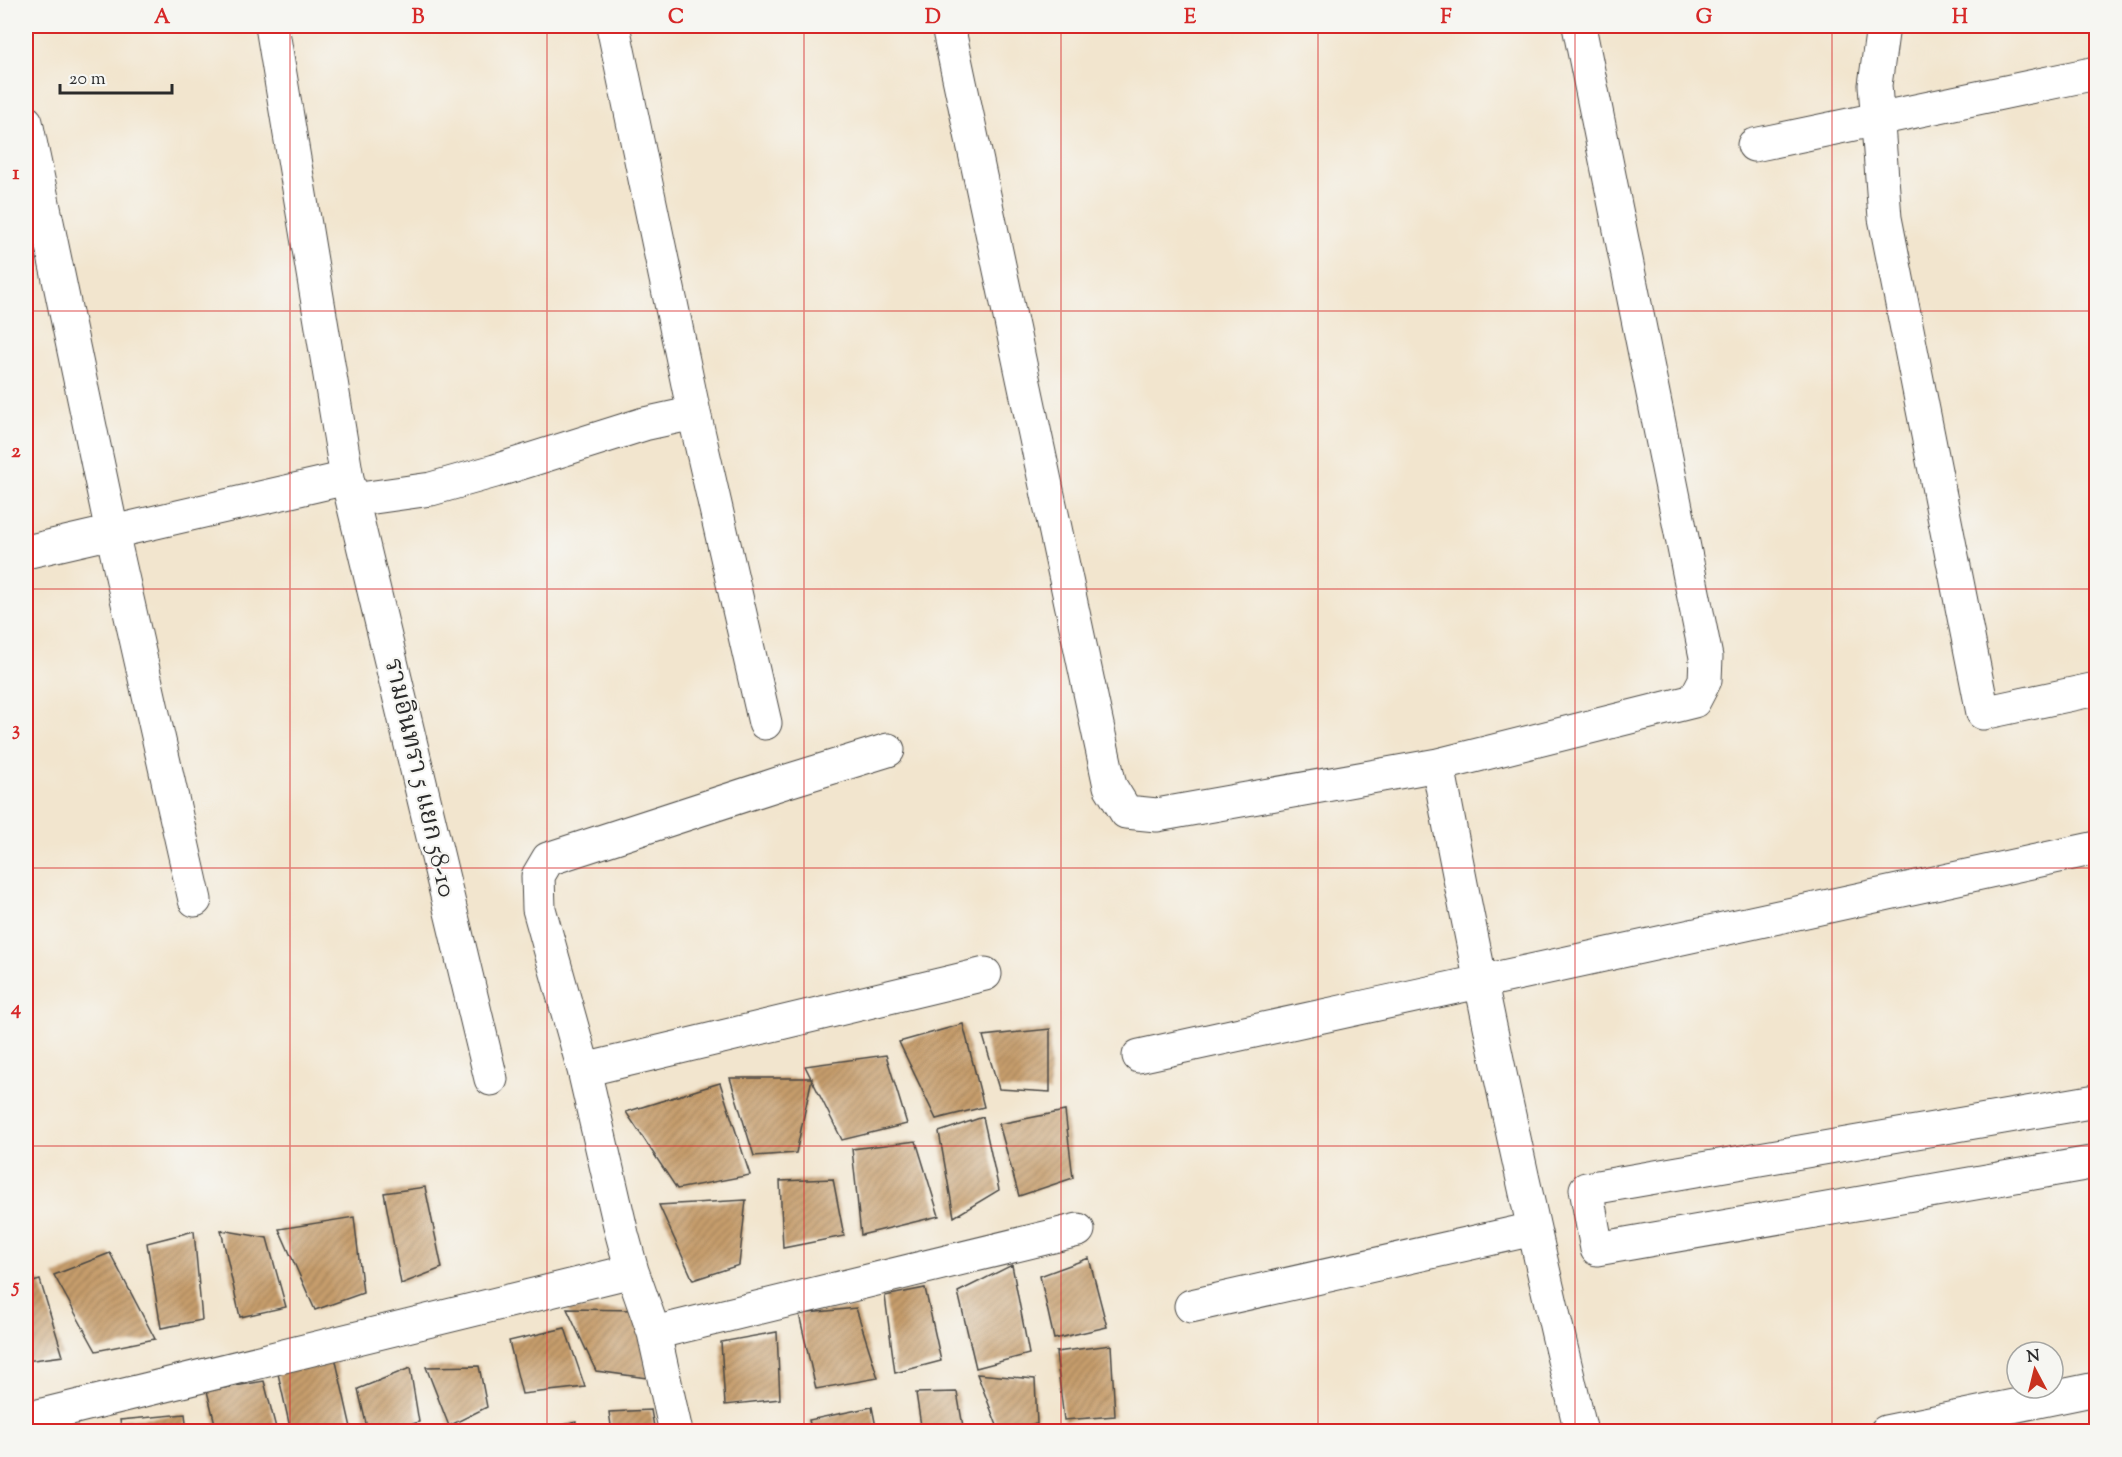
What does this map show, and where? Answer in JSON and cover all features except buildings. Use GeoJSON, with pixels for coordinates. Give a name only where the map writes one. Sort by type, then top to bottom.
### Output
{"type":"FeatureCollection","features":[{"type":"Feature","properties":{"kind":"street","name":"รามอินทรา 5 แยก 58-10"},"geometry":{"type":"LineString","coordinates":[[272,26],[350,489],[491,1079]]}},
{"type":"Feature","properties":{"kind":"street"},"geometry":{"type":"LineString","coordinates":[[613,26],[694,412],[765,723]]}},
{"type":"Feature","properties":{"kind":"street"},"geometry":{"type":"LineString","coordinates":[[948,26],[1110,786],[1126,812],[1157,815],[1438,765],[1694,701],[1705,680],[1706,657],[1579,26]]}},
{"type":"Feature","properties":{"kind":"street"},"geometry":{"type":"LineString","coordinates":[[1883,26],[1875,85],[1885,218],[1983,713],[2097,689]]}},
{"type":"Feature","properties":{"kind":"street"},"geometry":{"type":"LineString","coordinates":[[1754,146],[2097,73]]}},
{"type":"Feature","properties":{"kind":"street"},"geometry":{"type":"LineString","coordinates":[[26,122],[112,532],[195,900]]}},
{"type":"Feature","properties":{"kind":"street"},"geometry":{"type":"LineString","coordinates":[[26,552],[112,532],[350,489],[431,489],[645,424],[694,412]]}},
{"type":"Feature","properties":{"kind":"street"},"geometry":{"type":"LineString","coordinates":[[676,1431],[654,1333],[632,1271],[584,1070],[539,909],[538,876],[548,859],[888,750]]}},
{"type":"Feature","properties":{"kind":"street"},"geometry":{"type":"LineString","coordinates":[[1438,765],[1479,981],[1533,1229],[1581,1431]]}},
{"type":"Feature","properties":{"kind":"street"},"geometry":{"type":"LineString","coordinates":[[1139,1056],[2097,848]]}},
{"type":"Feature","properties":{"kind":"street"},"geometry":{"type":"LineString","coordinates":[[584,1070],[985,974]]}},
{"type":"Feature","properties":{"kind":"street"},"geometry":{"type":"LineString","coordinates":[[2097,1101],[1586,1189],[1597,1249],[2097,1162]]}},
{"type":"Feature","properties":{"kind":"street"},"geometry":{"type":"LineString","coordinates":[[1191,1306],[1533,1229]]}},
{"type":"Feature","properties":{"kind":"street"},"geometry":{"type":"LineString","coordinates":[[654,1333],[1078,1230]]}},
{"type":"Feature","properties":{"kind":"street"},"geometry":{"type":"LineString","coordinates":[[26,1419],[632,1271]]}},
{"type":"Feature","properties":{"kind":"street"},"geometry":{"type":"LineString","coordinates":[[1886,1431],[1941,1426],[2097,1389]]}}]}
